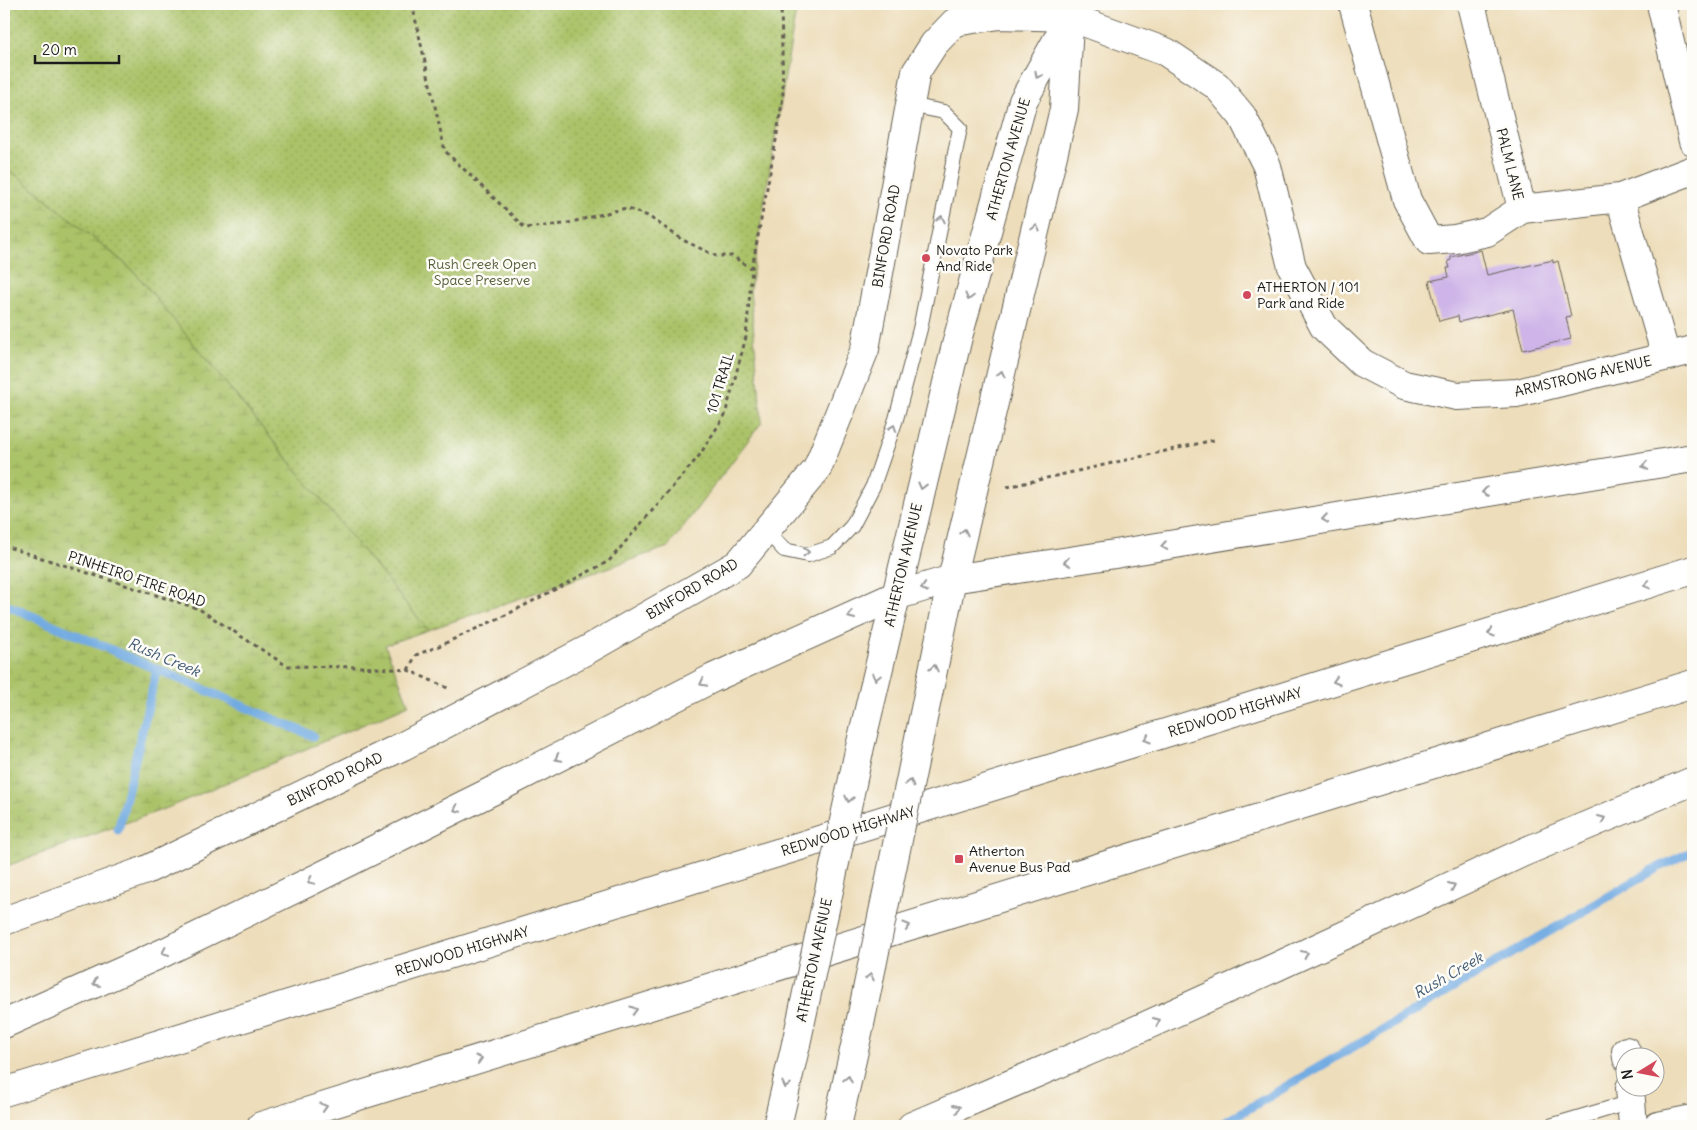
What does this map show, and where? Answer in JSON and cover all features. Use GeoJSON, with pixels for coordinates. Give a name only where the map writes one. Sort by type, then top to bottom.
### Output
{"type":"FeatureCollection","features":[{"type":"Feature","properties":{"kind":"main road"},"geometry":{"type":"LineString","coordinates":[[1353,4],[1407,200],[1429,241],[1455,239],[1486,232],[1522,209]]}},
{"type":"Feature","properties":{"kind":"main road","name":"PALM LANE"},"geometry":{"type":"LineString","coordinates":[[1471,4],[1522,209],[1620,198],[1693,170]]}},
{"type":"Feature","properties":{"kind":"main road"},"geometry":{"type":"LineString","coordinates":[[1661,4],[1693,141]]}},
{"type":"Feature","properties":{"kind":"main road"},"geometry":{"type":"LineString","coordinates":[[837,1126],[860,1024],[952,579],[1064,109],[1071,11]]}},
{"type":"Feature","properties":{"kind":"main road","name":"BINFORD ROAD"},"geometry":{"type":"LineString","coordinates":[[4,921],[146,870],[403,746],[587,650],[738,564],[817,469],[865,349],[916,72],[934,44],[955,22],[999,15],[1071,11]]}},
{"type":"Feature","properties":{"kind":"main road","name":"ARMSTRONG AVENUE"},"geometry":{"type":"LineString","coordinates":[[1071,11],[1166,52],[1218,86],[1242,116],[1267,166],[1292,267],[1324,327],[1362,363],[1404,385],[1457,396],[1517,393],[1693,350]]}},
{"type":"Feature","properties":{"kind":"main road","name":"ATHERTON AVENUE"},"geometry":{"type":"LineString","coordinates":[[777,1126],[859,751],[958,337],[1023,101],[1071,11]]}},
{"type":"Feature","properties":{"kind":"main road"},"geometry":{"type":"LineString","coordinates":[[1620,198],[1666,356]]}},
{"type":"Feature","properties":{"kind":"main road"},"geometry":{"type":"LineString","coordinates":[[4,1024],[165,952],[309,882],[713,678],[895,596],[952,579],[1124,553],[1693,458]]}},
{"type":"Feature","properties":{"kind":"main road","name":"REDWOOD HIGHWAY"},"geometry":{"type":"LineString","coordinates":[[4,1092],[1693,570]]}},
{"type":"Feature","properties":{"kind":"main road"},"geometry":{"type":"LineString","coordinates":[[261,1126],[1693,684]]}},
{"type":"Feature","properties":{"kind":"main road"},"geometry":{"type":"LineString","coordinates":[[912,1126],[1129,1033],[1524,852],[1693,780]]}},
{"type":"Feature","properties":{"kind":"main road"},"geometry":{"type":"LineString","coordinates":[[1658,1126],[1693,1119]]}},
{"type":"Feature","properties":{"kind":"lane"},"geometry":{"type":"LineString","coordinates":[[766,530],[784,550],[808,555],[832,547],[852,526],[873,486],[896,419],[920,329],[960,128],[944,112],[910,105]]}},
{"type":"Feature","properties":{"kind":"lane"},"geometry":{"type":"LineString","coordinates":[[1550,1126],[1631,1105]]}},
{"type":"Feature","properties":{"kind":"path"},"geometry":{"type":"LineString","coordinates":[[412,4],[445,151],[525,228],[564,224],[626,208],[648,216],[683,240],[716,256],[732,256],[752,268]]}},
{"type":"Feature","properties":{"kind":"path","name":"101 TRAIL"},"geometry":{"type":"LineString","coordinates":[[408,670],[416,655],[510,613],[609,562],[699,456],[725,415],[746,336],[752,268],[783,97],[781,4]]}},
{"type":"Feature","properties":{"kind":"path"},"geometry":{"type":"LineString","coordinates":[[1007,487],[1214,440]]}},
{"type":"Feature","properties":{"kind":"path","name":"PINHEIRO FIRE ROAD"},"geometry":{"type":"LineString","coordinates":[[4,542],[11,548],[199,609],[287,666],[408,670],[484,704]]}},
{"type":"Feature","properties":{"kind":"green space","name":"Rush Creek Open Space Preserve"},"geometry":{"type":"Polygon","coordinates":[[[4,4],[797,4],[750,290],[762,422],[668,547],[428,630],[133,270],[18,176],[4,167],[4,4]]]}},
{"type":"Feature","properties":{"kind":"green space"},"geometry":{"type":"Polygon","coordinates":[[[4,167],[18,176],[133,270],[428,630],[385,645],[409,705],[167,808],[4,867],[4,167]]]}},
{"type":"Feature","properties":{"kind":"building"},"geometry":{"type":"Polygon","coordinates":[[[1481,250],[1487,275],[1553,260],[1553,263],[1558,261],[1571,316],[1566,317],[1571,339],[1523,350],[1513,309],[1459,322],[1458,316],[1439,321],[1429,281],[1449,277],[1447,268],[1450,268],[1448,261],[1451,260],[1451,257],[1481,250]]]}},
{"type":"Feature","properties":{"kind":"waterway","name":"Rush Creek"},"geometry":{"type":"LineString","coordinates":[[4,604],[313,736]]}},
{"type":"Feature","properties":{"kind":"waterway"},"geometry":{"type":"LineString","coordinates":[[118,830],[157,669]]}},
{"type":"Feature","properties":{"kind":"waterway","name":"Rush Creek"},"geometry":{"type":"LineString","coordinates":[[1219,1126],[1657,868],[1693,851]]}},
{"type":"Feature","properties":{"kind":"place","name":"Novato Park And Ride"},"geometry":{"type":"Point","coordinates":[926,258]}},
{"type":"Feature","properties":{"kind":"place","name":"ATHERTON / 101 Park and Ride"},"geometry":{"type":"Point","coordinates":[1247,295]}},
{"type":"Feature","properties":{"kind":"place","name":"Atherton Avenue Bus Pad"},"geometry":{"type":"Point","coordinates":[959,859]}}]}
